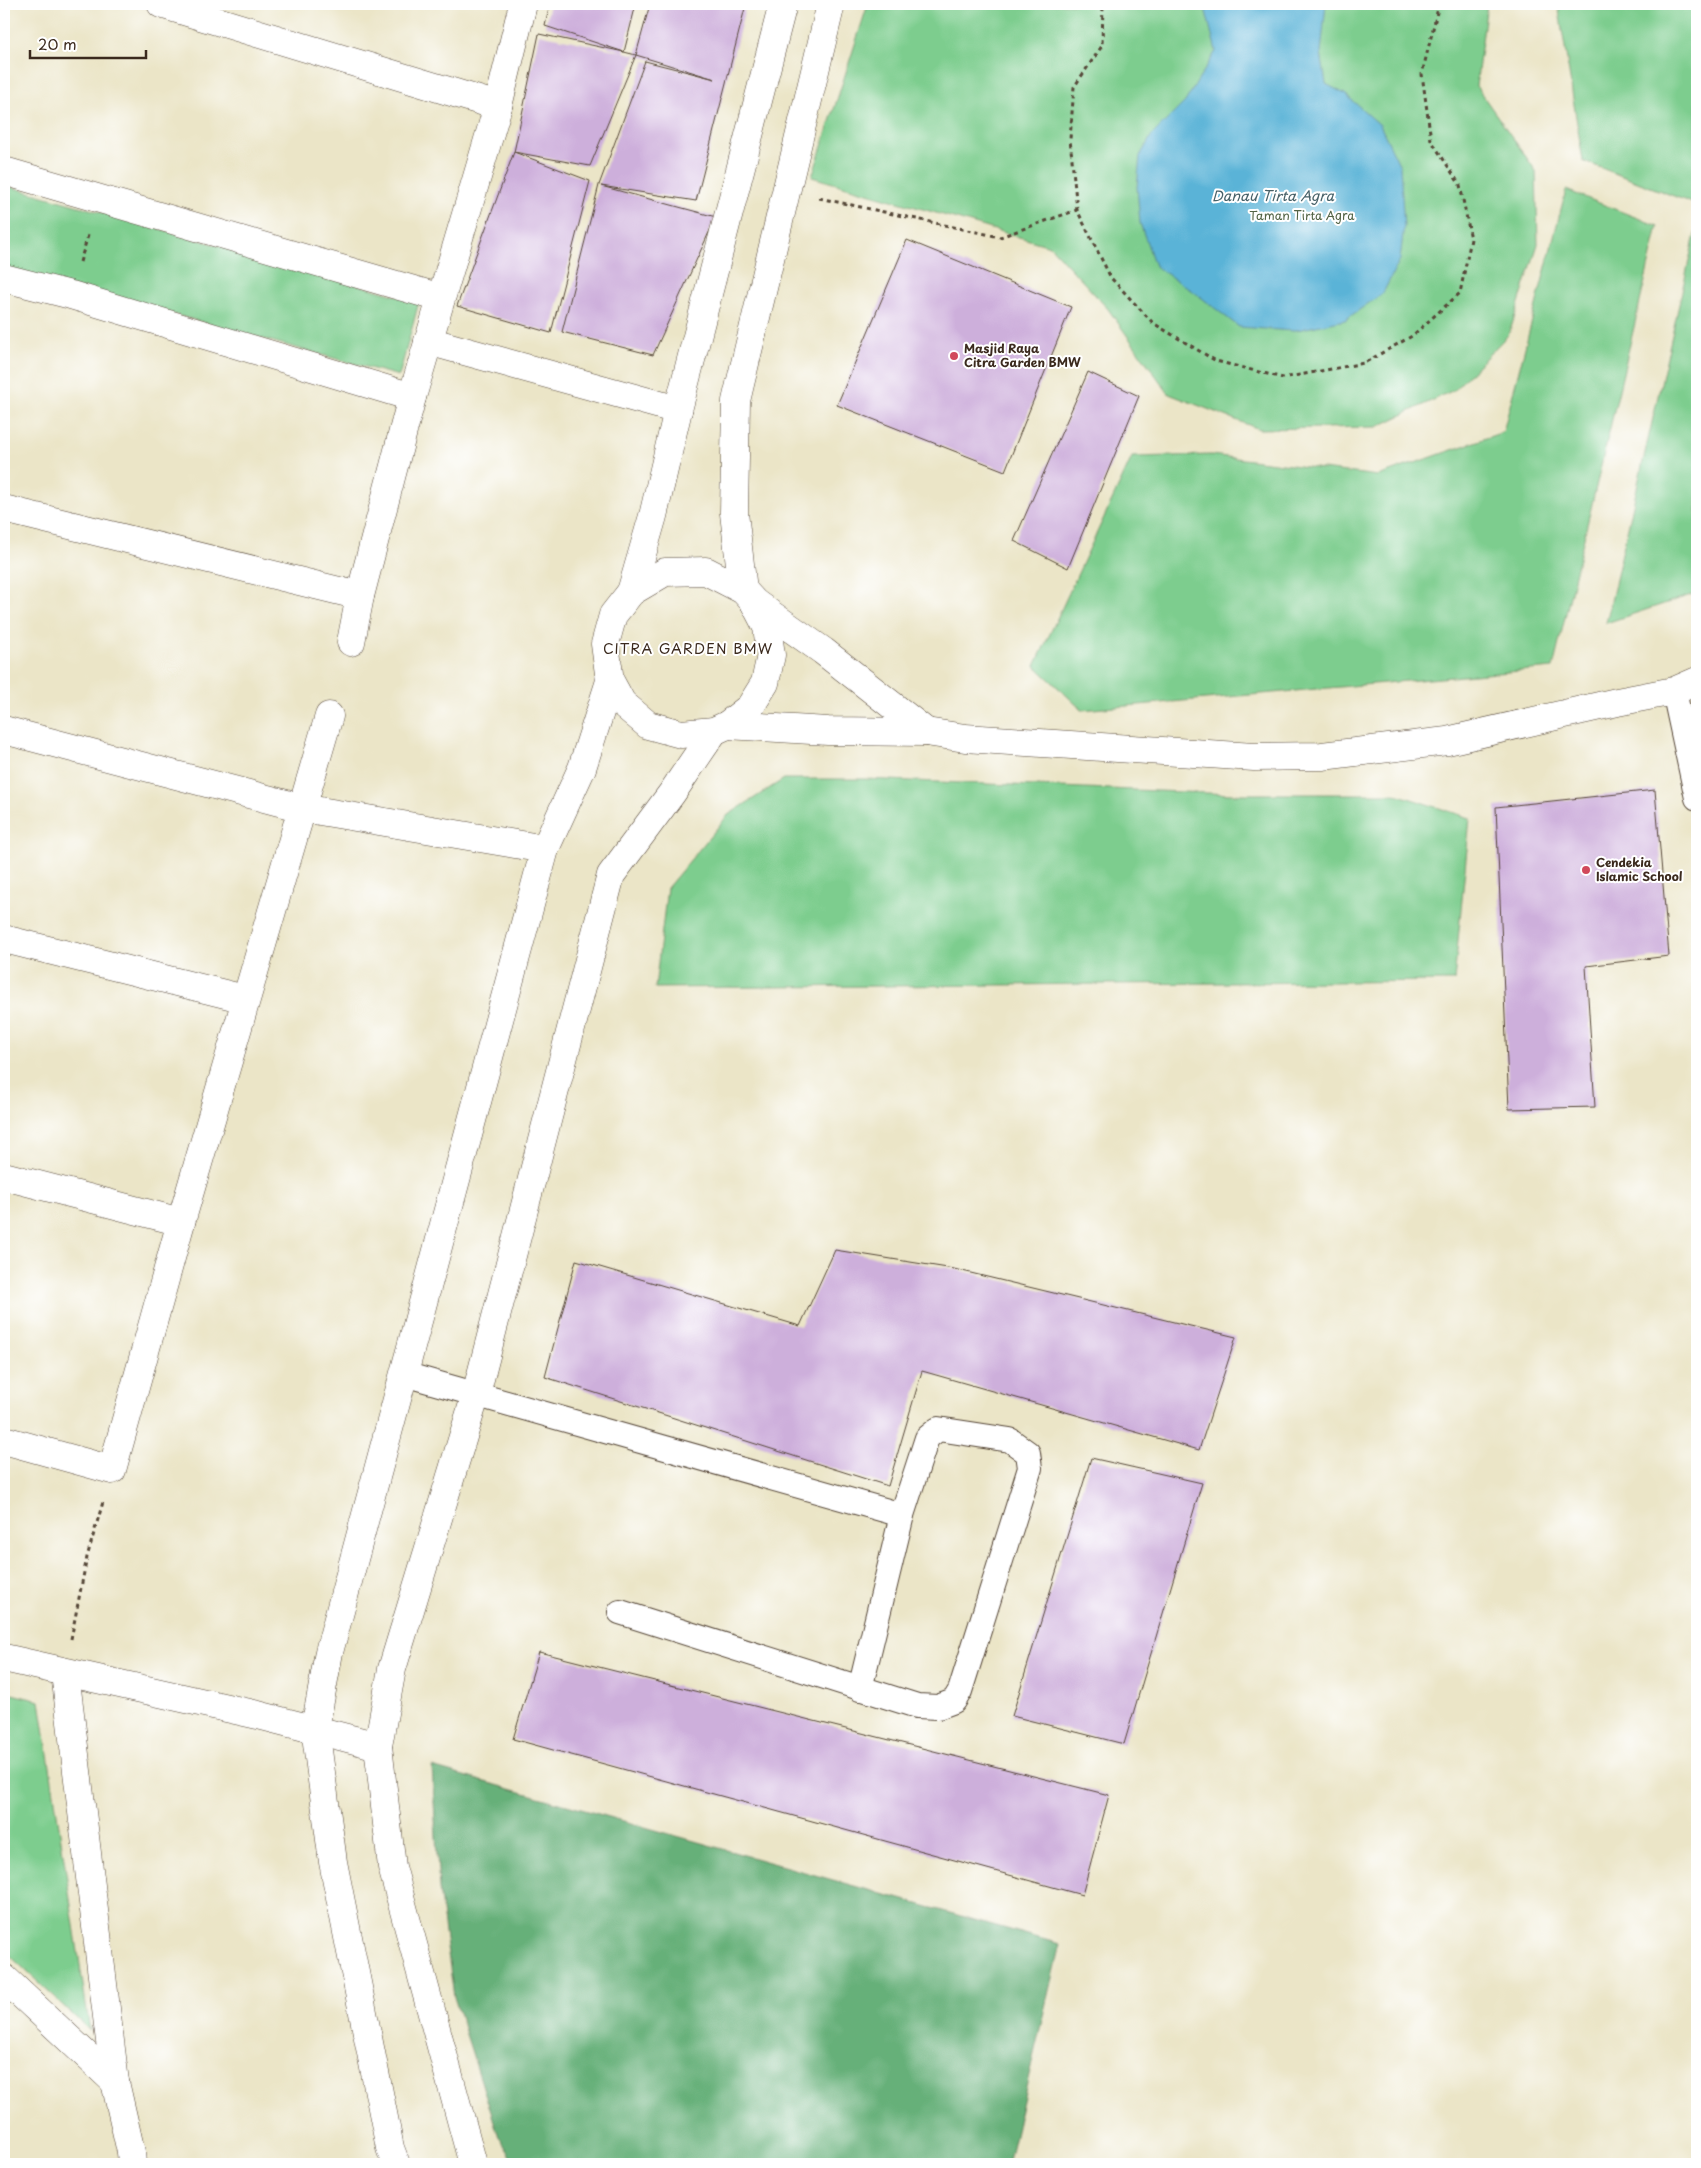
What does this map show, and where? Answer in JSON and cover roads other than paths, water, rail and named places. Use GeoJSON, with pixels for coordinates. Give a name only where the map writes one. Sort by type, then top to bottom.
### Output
{"type":"FeatureCollection","features":[{"type":"Feature","properties":{"kind":"street"},"geometry":{"type":"LineString","coordinates":[[161,4],[498,106]]}},
{"type":"Feature","properties":{"kind":"street"},"geometry":{"type":"LineString","coordinates":[[350,642],[360,596],[412,397],[498,106],[523,4]]}},
{"type":"Feature","properties":{"kind":"street"},"geometry":{"type":"LineString","coordinates":[[631,592],[653,516],[678,410],[783,4]]}},
{"type":"Feature","properties":{"kind":"street"},"geometry":{"type":"LineString","coordinates":[[474,2164],[392,1867],[378,1746],[392,1669],[476,1394],[611,874],[721,728],[750,707],[765,683],[771,655],[767,627],[748,596],[734,512],[736,401],[831,4]]}},
{"type":"Feature","properties":{"kind":"street"},"geometry":{"type":"LineString","coordinates":[[4,171],[441,298]]}},
{"type":"Feature","properties":{"kind":"street"},"geometry":{"type":"LineString","coordinates":[[4,278],[70,295],[412,397]]}},
{"type":"Feature","properties":{"kind":"street"},"geometry":{"type":"LineString","coordinates":[[428,342],[678,410]]}},
{"type":"Feature","properties":{"kind":"street"},"geometry":{"type":"LineString","coordinates":[[4,509],[360,596]]}},
{"type":"Feature","properties":{"kind":"street"},"geometry":{"type":"LineString","coordinates":[[926,732],[823,651],[748,596],[706,571],[665,572],[631,592],[612,615],[605,644],[610,681],[622,703],[648,725],[681,734],[721,728],[926,732],[965,738],[1254,757],[1322,756],[1447,741],[1686,686]]}},
{"type":"Feature","properties":{"kind":"street"},"geometry":{"type":"LineString","coordinates":[[396,2164],[390,2148],[332,1862],[315,1728],[329,1652],[545,850],[582,768],[610,681]]}},
{"type":"Feature","properties":{"kind":"street"},"geometry":{"type":"LineString","coordinates":[[4,1440],[112,1470],[245,999],[329,716]]}},
{"type":"Feature","properties":{"kind":"street"},"geometry":{"type":"LineString","coordinates":[[4,730],[302,808],[545,850]]}},
{"type":"Feature","properties":{"kind":"street"},"geometry":{"type":"LineString","coordinates":[[4,939],[245,999]]}},
{"type":"Feature","properties":{"kind":"street"},"geometry":{"type":"LineString","coordinates":[[4,1176],[181,1222]]}},
{"type":"Feature","properties":{"kind":"street"},"geometry":{"type":"LineString","coordinates":[[4,1658],[315,1728],[378,1746]]}},
{"type":"Feature","properties":{"kind":"street"},"geometry":{"type":"LineString","coordinates":[[65,1672],[115,2082],[132,2164]]}},
{"type":"Feature","properties":{"kind":"street"},"geometry":{"type":"LineString","coordinates":[[4,1978],[115,2082]]}},
{"type":"Feature","properties":{"kind":"lane"},"geometry":{"type":"LineString","coordinates":[[1686,686],[1697,798]]}},
{"type":"Feature","properties":{"kind":"lane"},"geometry":{"type":"LineString","coordinates":[[404,1374],[902,1515]]}},
{"type":"Feature","properties":{"kind":"lane"},"geometry":{"type":"LineString","coordinates":[[620,1612],[860,1689],[917,1706],[938,1707],[954,1701],[960,1691],[1030,1468],[1028,1453],[1010,1440],[938,1430],[927,1438],[902,1515],[860,1689]]}},
{"type":"Feature","properties":{"kind":"water","name":"Danau Tirta Agra"},"geometry":{"type":"Polygon","coordinates":[[[1204,4],[1326,4],[1321,53],[1326,84],[1345,94],[1380,125],[1400,166],[1404,226],[1400,260],[1383,293],[1345,320],[1292,331],[1239,327],[1198,295],[1155,266],[1140,223],[1137,187],[1140,156],[1152,135],[1185,102],[1216,51],[1204,4]]]}},
{"type":"Feature","properties":{"kind":"place","name":"Masjid Raya Citra Garden BMW"},"geometry":{"type":"Point","coordinates":[954,356]}},
{"type":"Feature","properties":{"kind":"place","name":"Cendekia Islamic School"},"geometry":{"type":"Point","coordinates":[1586,870]}},
{"type":"Feature","properties":{"kind":"district","name":"CITRA GARDEN BMW"},"geometry":{"type":"Point","coordinates":[688,649]}},
{"type":"Feature","properties":{"kind":"park label","name":"Taman Tirta Agra"},"geometry":{"type":"Point","coordinates":[1302,216]}}]}
